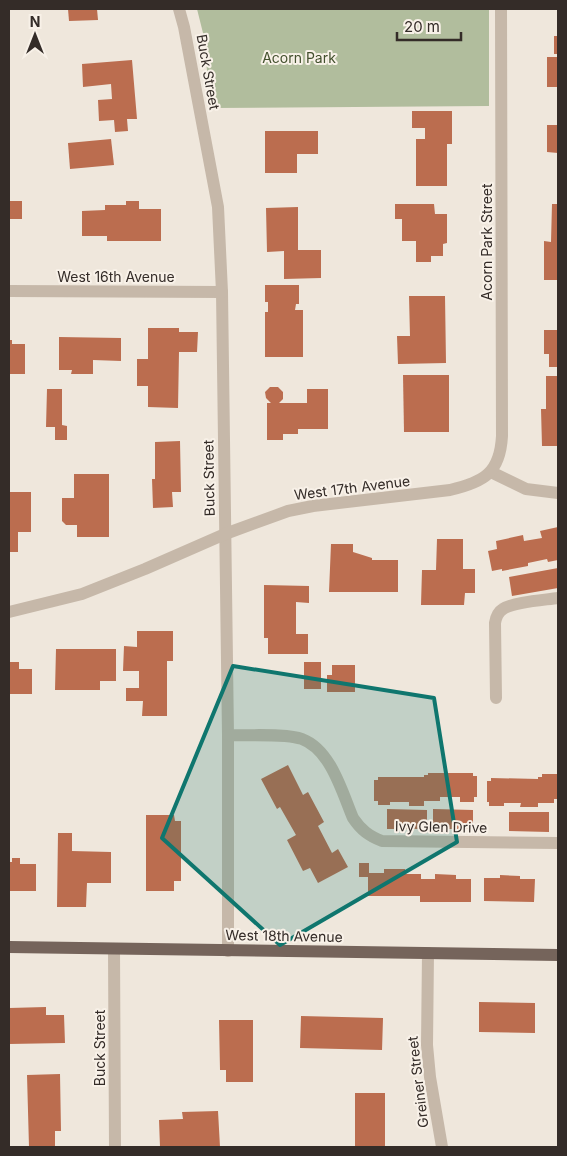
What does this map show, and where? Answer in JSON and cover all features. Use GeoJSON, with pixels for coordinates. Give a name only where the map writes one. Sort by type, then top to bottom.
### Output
{"type":"FeatureCollection","features":[{"type":"Feature","properties":{"kind":"main road","name":"West 18th Avenue"},"geometry":{"type":"LineString","coordinates":[[9,947],[558,955]]}},
{"type":"Feature","properties":{"kind":"street","name":"Buck Street"},"geometry":{"type":"LineString","coordinates":[[179,9],[218,207],[222,292],[228,735],[228,950]]}},
{"type":"Feature","properties":{"kind":"street","name":"Acorn Park Street"},"geometry":{"type":"LineString","coordinates":[[492,472],[498,460],[502,436],[501,9]]}},
{"type":"Feature","properties":{"kind":"street","name":"West 16th Avenue"},"geometry":{"type":"LineString","coordinates":[[9,291],[222,292]]}},
{"type":"Feature","properties":{"kind":"street"},"geometry":{"type":"LineString","coordinates":[[492,472],[526,489],[558,493]]}},
{"type":"Feature","properties":{"kind":"street","name":"West 17th Avenue"},"geometry":{"type":"LineString","coordinates":[[9,612],[82,594],[265,518],[304,508],[450,490],[481,480],[492,472]]}},
{"type":"Feature","properties":{"kind":"street"},"geometry":{"type":"LineString","coordinates":[[496,698],[494,623],[497,615],[510,606],[558,598]]}},
{"type":"Feature","properties":{"kind":"street","name":"Ivy Glen Drive"},"geometry":{"type":"LineString","coordinates":[[228,735],[301,738],[312,744],[322,752],[328,762],[353,818],[359,827],[382,841],[558,843]]}},
{"type":"Feature","properties":{"kind":"street","name":"Buck Street"},"geometry":{"type":"LineString","coordinates":[[114,949],[115,1147]]}},
{"type":"Feature","properties":{"kind":"street","name":"Greiner Street"},"geometry":{"type":"LineString","coordinates":[[428,953],[427,1045],[430,1077],[442,1147]]}},
{"type":"Feature","properties":{"kind":"highlighted area"},"geometry":{"type":"Polygon","coordinates":[[[233,666],[434,698],[457,842],[280,945],[162,838],[233,666]]]}},
{"type":"Feature","properties":{"kind":"green space","name":"Acorn Park"},"geometry":{"type":"Polygon","coordinates":[[[197,9],[489,9],[489,106],[211,108],[203,33],[197,9]]]}},
{"type":"Feature","properties":{"kind":"building"},"geometry":{"type":"Polygon","coordinates":[[[68,9],[97,9],[98,20],[69,21],[68,9]]]}},
{"type":"Feature","properties":{"kind":"building"},"geometry":{"type":"Polygon","coordinates":[[[554,36],[558,36],[558,54],[554,54],[554,36]]]}},
{"type":"Feature","properties":{"kind":"building"},"geometry":{"type":"Polygon","coordinates":[[[547,57],[558,57],[558,87],[547,87],[547,57]]]}},
{"type":"Feature","properties":{"kind":"building"},"geometry":{"type":"Polygon","coordinates":[[[132,60],[137,119],[127,119],[128,131],[115,132],[114,120],[99,121],[98,100],[112,99],[111,84],[83,87],[82,64],[132,60]]]}},
{"type":"Feature","properties":{"kind":"building"},"geometry":{"type":"Polygon","coordinates":[[[412,111],[452,111],[452,144],[447,144],[447,186],[416,186],[416,139],[425,139],[425,128],[412,128],[412,111]]]}},
{"type":"Feature","properties":{"kind":"building"},"geometry":{"type":"Polygon","coordinates":[[[547,125],[558,125],[558,153],[547,152],[547,125]]]}},
{"type":"Feature","properties":{"kind":"building"},"geometry":{"type":"Polygon","coordinates":[[[265,131],[318,131],[318,154],[297,154],[297,173],[265,173],[265,131]]]}},
{"type":"Feature","properties":{"kind":"building"},"geometry":{"type":"Polygon","coordinates":[[[111,139],[114,165],[70,169],[68,143],[111,139]]]}},
{"type":"Feature","properties":{"kind":"building"},"geometry":{"type":"Polygon","coordinates":[[[9,201],[22,201],[22,219],[9,219],[9,201]]]}},
{"type":"Feature","properties":{"kind":"building"},"geometry":{"type":"Polygon","coordinates":[[[126,201],[139,201],[139,209],[161,209],[161,241],[107,241],[107,236],[82,236],[82,211],[105,210],[105,205],[126,205],[126,201]]]}},
{"type":"Feature","properties":{"kind":"building"},"geometry":{"type":"Polygon","coordinates":[[[395,204],[434,204],[435,214],[447,214],[447,243],[443,244],[443,256],[431,256],[431,262],[416,262],[416,241],[402,241],[402,219],[395,219],[395,204]]]}},
{"type":"Feature","properties":{"kind":"building"},"geometry":{"type":"Polygon","coordinates":[[[552,204],[558,204],[558,280],[544,280],[544,241],[551,242],[552,204]]]}},
{"type":"Feature","properties":{"kind":"building"},"geometry":{"type":"Polygon","coordinates":[[[298,207],[298,250],[321,250],[321,278],[284,279],[284,251],[267,252],[266,208],[298,207]]]}},
{"type":"Feature","properties":{"kind":"building"},"geometry":{"type":"Polygon","coordinates":[[[265,285],[299,285],[299,304],[296,304],[295,310],[303,310],[303,357],[265,357],[265,312],[268,312],[268,302],[265,302],[265,285]]]}},
{"type":"Feature","properties":{"kind":"building"},"geometry":{"type":"Polygon","coordinates":[[[409,296],[445,296],[446,363],[398,364],[397,336],[410,336],[409,296]]]}},
{"type":"Feature","properties":{"kind":"building"},"geometry":{"type":"Polygon","coordinates":[[[148,328],[179,328],[179,332],[198,332],[197,352],[179,352],[178,408],[148,407],[148,386],[137,386],[137,359],[148,359],[148,328]]]}},
{"type":"Feature","properties":{"kind":"building"},"geometry":{"type":"Polygon","coordinates":[[[544,330],[558,330],[558,367],[549,367],[549,354],[544,354],[544,330]]]}},
{"type":"Feature","properties":{"kind":"building"},"geometry":{"type":"Polygon","coordinates":[[[59,337],[121,338],[121,361],[93,360],[93,374],[71,374],[72,370],[59,370],[59,337]]]}},
{"type":"Feature","properties":{"kind":"building"},"geometry":{"type":"Polygon","coordinates":[[[9,340],[12,340],[12,344],[25,344],[25,374],[10,374],[9,340]]]}},
{"type":"Feature","properties":{"kind":"building"},"geometry":{"type":"Polygon","coordinates":[[[403,375],[449,375],[449,432],[404,432],[403,375]]]}},
{"type":"Feature","properties":{"kind":"building"},"geometry":{"type":"Polygon","coordinates":[[[546,376],[558,376],[558,446],[542,446],[541,409],[546,409],[546,376]]]}},
{"type":"Feature","properties":{"kind":"building"},"geometry":{"type":"Polygon","coordinates":[[[270,387],[278,387],[283,392],[283,399],[279,403],[307,403],[307,389],[328,389],[328,429],[298,429],[298,434],[283,434],[283,440],[267,440],[267,403],[271,403],[266,398],[265,392],[270,387]]]}},
{"type":"Feature","properties":{"kind":"building"},"geometry":{"type":"Polygon","coordinates":[[[47,389],[62,389],[62,425],[67,426],[67,440],[55,440],[55,427],[46,427],[47,389]]]}},
{"type":"Feature","properties":{"kind":"building"},"geometry":{"type":"Polygon","coordinates":[[[180,441],[181,492],[172,492],[173,507],[153,508],[152,479],[155,479],[155,442],[180,441]]]}},
{"type":"Feature","properties":{"kind":"building"},"geometry":{"type":"Polygon","coordinates":[[[74,474],[109,474],[109,537],[77,537],[77,525],[66,525],[62,521],[62,498],[74,498],[74,474]]]}},
{"type":"Feature","properties":{"kind":"building"},"geometry":{"type":"Polygon","coordinates":[[[9,492],[31,492],[31,532],[18,532],[18,552],[9,552],[9,492]]]}},
{"type":"Feature","properties":{"kind":"building"},"geometry":{"type":"Polygon","coordinates":[[[558,527],[558,560],[548,562],[547,559],[528,563],[528,566],[492,571],[488,551],[497,549],[496,541],[523,535],[524,541],[542,538],[540,531],[558,527]]]}},
{"type":"Feature","properties":{"kind":"building"},"geometry":{"type":"Polygon","coordinates":[[[437,539],[463,539],[463,569],[475,569],[475,593],[465,593],[464,605],[421,605],[422,570],[436,570],[437,539]]]}},
{"type":"Feature","properties":{"kind":"building"},"geometry":{"type":"Polygon","coordinates":[[[331,544],[353,544],[353,552],[372,558],[372,560],[398,560],[398,592],[329,592],[331,544]]]}},
{"type":"Feature","properties":{"kind":"building"},"geometry":{"type":"Polygon","coordinates":[[[558,568],[558,588],[512,596],[509,577],[558,568]]]}},
{"type":"Feature","properties":{"kind":"building"},"geometry":{"type":"Polygon","coordinates":[[[264,585],[309,586],[309,603],[296,602],[296,634],[308,634],[308,654],[268,654],[268,638],[264,638],[264,585]]]}},
{"type":"Feature","properties":{"kind":"building"},"geometry":{"type":"Polygon","coordinates":[[[137,631],[173,631],[173,661],[167,661],[167,716],[142,716],[143,701],[126,701],[126,688],[139,688],[139,671],[123,671],[124,646],[137,647],[137,631]]]}},
{"type":"Feature","properties":{"kind":"building"},"geometry":{"type":"Polygon","coordinates":[[[56,649],[116,649],[116,681],[100,681],[100,690],[55,690],[56,649]]]}},
{"type":"Feature","properties":{"kind":"building"},"geometry":{"type":"Polygon","coordinates":[[[9,662],[19,662],[19,669],[32,669],[32,694],[9,694],[9,662]]]}},
{"type":"Feature","properties":{"kind":"building"},"geometry":{"type":"Polygon","coordinates":[[[304,662],[321,662],[321,689],[304,689],[304,662]]]}},
{"type":"Feature","properties":{"kind":"building"},"geometry":{"type":"Polygon","coordinates":[[[332,665],[355,665],[355,692],[327,692],[327,675],[332,675],[332,665]]]}},
{"type":"Feature","properties":{"kind":"building"},"geometry":{"type":"Polygon","coordinates":[[[288,765],[303,795],[308,792],[324,822],[318,826],[332,853],[338,849],[348,867],[318,883],[310,868],[303,871],[287,840],[296,835],[280,807],[277,809],[261,779],[288,765]]]}},
{"type":"Feature","properties":{"kind":"building"},"geometry":{"type":"Polygon","coordinates":[[[428,773],[473,773],[473,776],[477,776],[477,797],[474,797],[474,802],[460,802],[460,797],[440,797],[440,801],[424,801],[424,806],[409,806],[409,802],[390,802],[390,805],[378,805],[378,801],[374,801],[374,780],[378,780],[378,777],[424,777],[428,773]]]}},
{"type":"Feature","properties":{"kind":"building"},"geometry":{"type":"Polygon","coordinates":[[[542,774],[558,774],[558,799],[554,799],[554,803],[538,803],[538,807],[520,807],[521,803],[504,803],[504,806],[489,806],[489,802],[487,802],[487,781],[491,781],[491,778],[538,779],[538,777],[542,777],[542,774]]]}},
{"type":"Feature","properties":{"kind":"building"},"geometry":{"type":"Polygon","coordinates":[[[387,809],[427,810],[427,829],[387,829],[387,809]]]}},
{"type":"Feature","properties":{"kind":"building"},"geometry":{"type":"Polygon","coordinates":[[[433,809],[473,810],[473,829],[433,829],[433,809]]]}},
{"type":"Feature","properties":{"kind":"building"},"geometry":{"type":"Polygon","coordinates":[[[509,812],[549,812],[549,832],[509,831],[509,812]]]}},
{"type":"Feature","properties":{"kind":"building"},"geometry":{"type":"Polygon","coordinates":[[[146,815],[174,815],[175,821],[181,821],[181,881],[174,881],[174,891],[146,891],[146,815]]]}},
{"type":"Feature","properties":{"kind":"building"},"geometry":{"type":"Polygon","coordinates":[[[58,833],[72,833],[72,851],[111,852],[111,883],[87,883],[86,907],[57,907],[58,833]]]}},
{"type":"Feature","properties":{"kind":"building"},"geometry":{"type":"Polygon","coordinates":[[[12,858],[20,858],[20,864],[36,864],[36,891],[9,891],[9,862],[12,862],[12,858]]]}},
{"type":"Feature","properties":{"kind":"building"},"geometry":{"type":"Polygon","coordinates":[[[359,863],[369,863],[369,873],[384,873],[384,869],[405,869],[405,874],[421,874],[421,879],[435,879],[435,874],[456,875],[456,879],[471,879],[471,902],[420,902],[420,896],[368,896],[368,877],[359,877],[359,863]]]}},
{"type":"Feature","properties":{"kind":"building"},"geometry":{"type":"Polygon","coordinates":[[[500,875],[520,876],[520,879],[535,879],[534,902],[484,901],[484,878],[500,878],[500,875]]]}},
{"type":"Feature","properties":{"kind":"building"},"geometry":{"type":"Polygon","coordinates":[[[479,1002],[535,1003],[535,1033],[479,1032],[479,1002]]]}},
{"type":"Feature","properties":{"kind":"building"},"geometry":{"type":"Polygon","coordinates":[[[46,1007],[46,1015],[64,1015],[65,1043],[9,1044],[9,1008],[46,1007]]]}},
{"type":"Feature","properties":{"kind":"building"},"geometry":{"type":"Polygon","coordinates":[[[301,1016],[383,1018],[382,1050],[300,1048],[301,1016]]]}},
{"type":"Feature","properties":{"kind":"building"},"geometry":{"type":"Polygon","coordinates":[[[219,1020],[253,1020],[253,1082],[226,1082],[226,1070],[220,1070],[219,1020]]]}},
{"type":"Feature","properties":{"kind":"building"},"geometry":{"type":"Polygon","coordinates":[[[60,1074],[61,1131],[55,1131],[55,1147],[29,1147],[27,1075],[60,1074]]]}},
{"type":"Feature","properties":{"kind":"building"},"geometry":{"type":"Polygon","coordinates":[[[355,1093],[385,1093],[385,1146],[355,1146],[355,1093]]]}},
{"type":"Feature","properties":{"kind":"building"},"geometry":{"type":"Polygon","coordinates":[[[218,1111],[220,1147],[160,1147],[159,1120],[183,1119],[182,1112],[218,1111]]]}}]}
